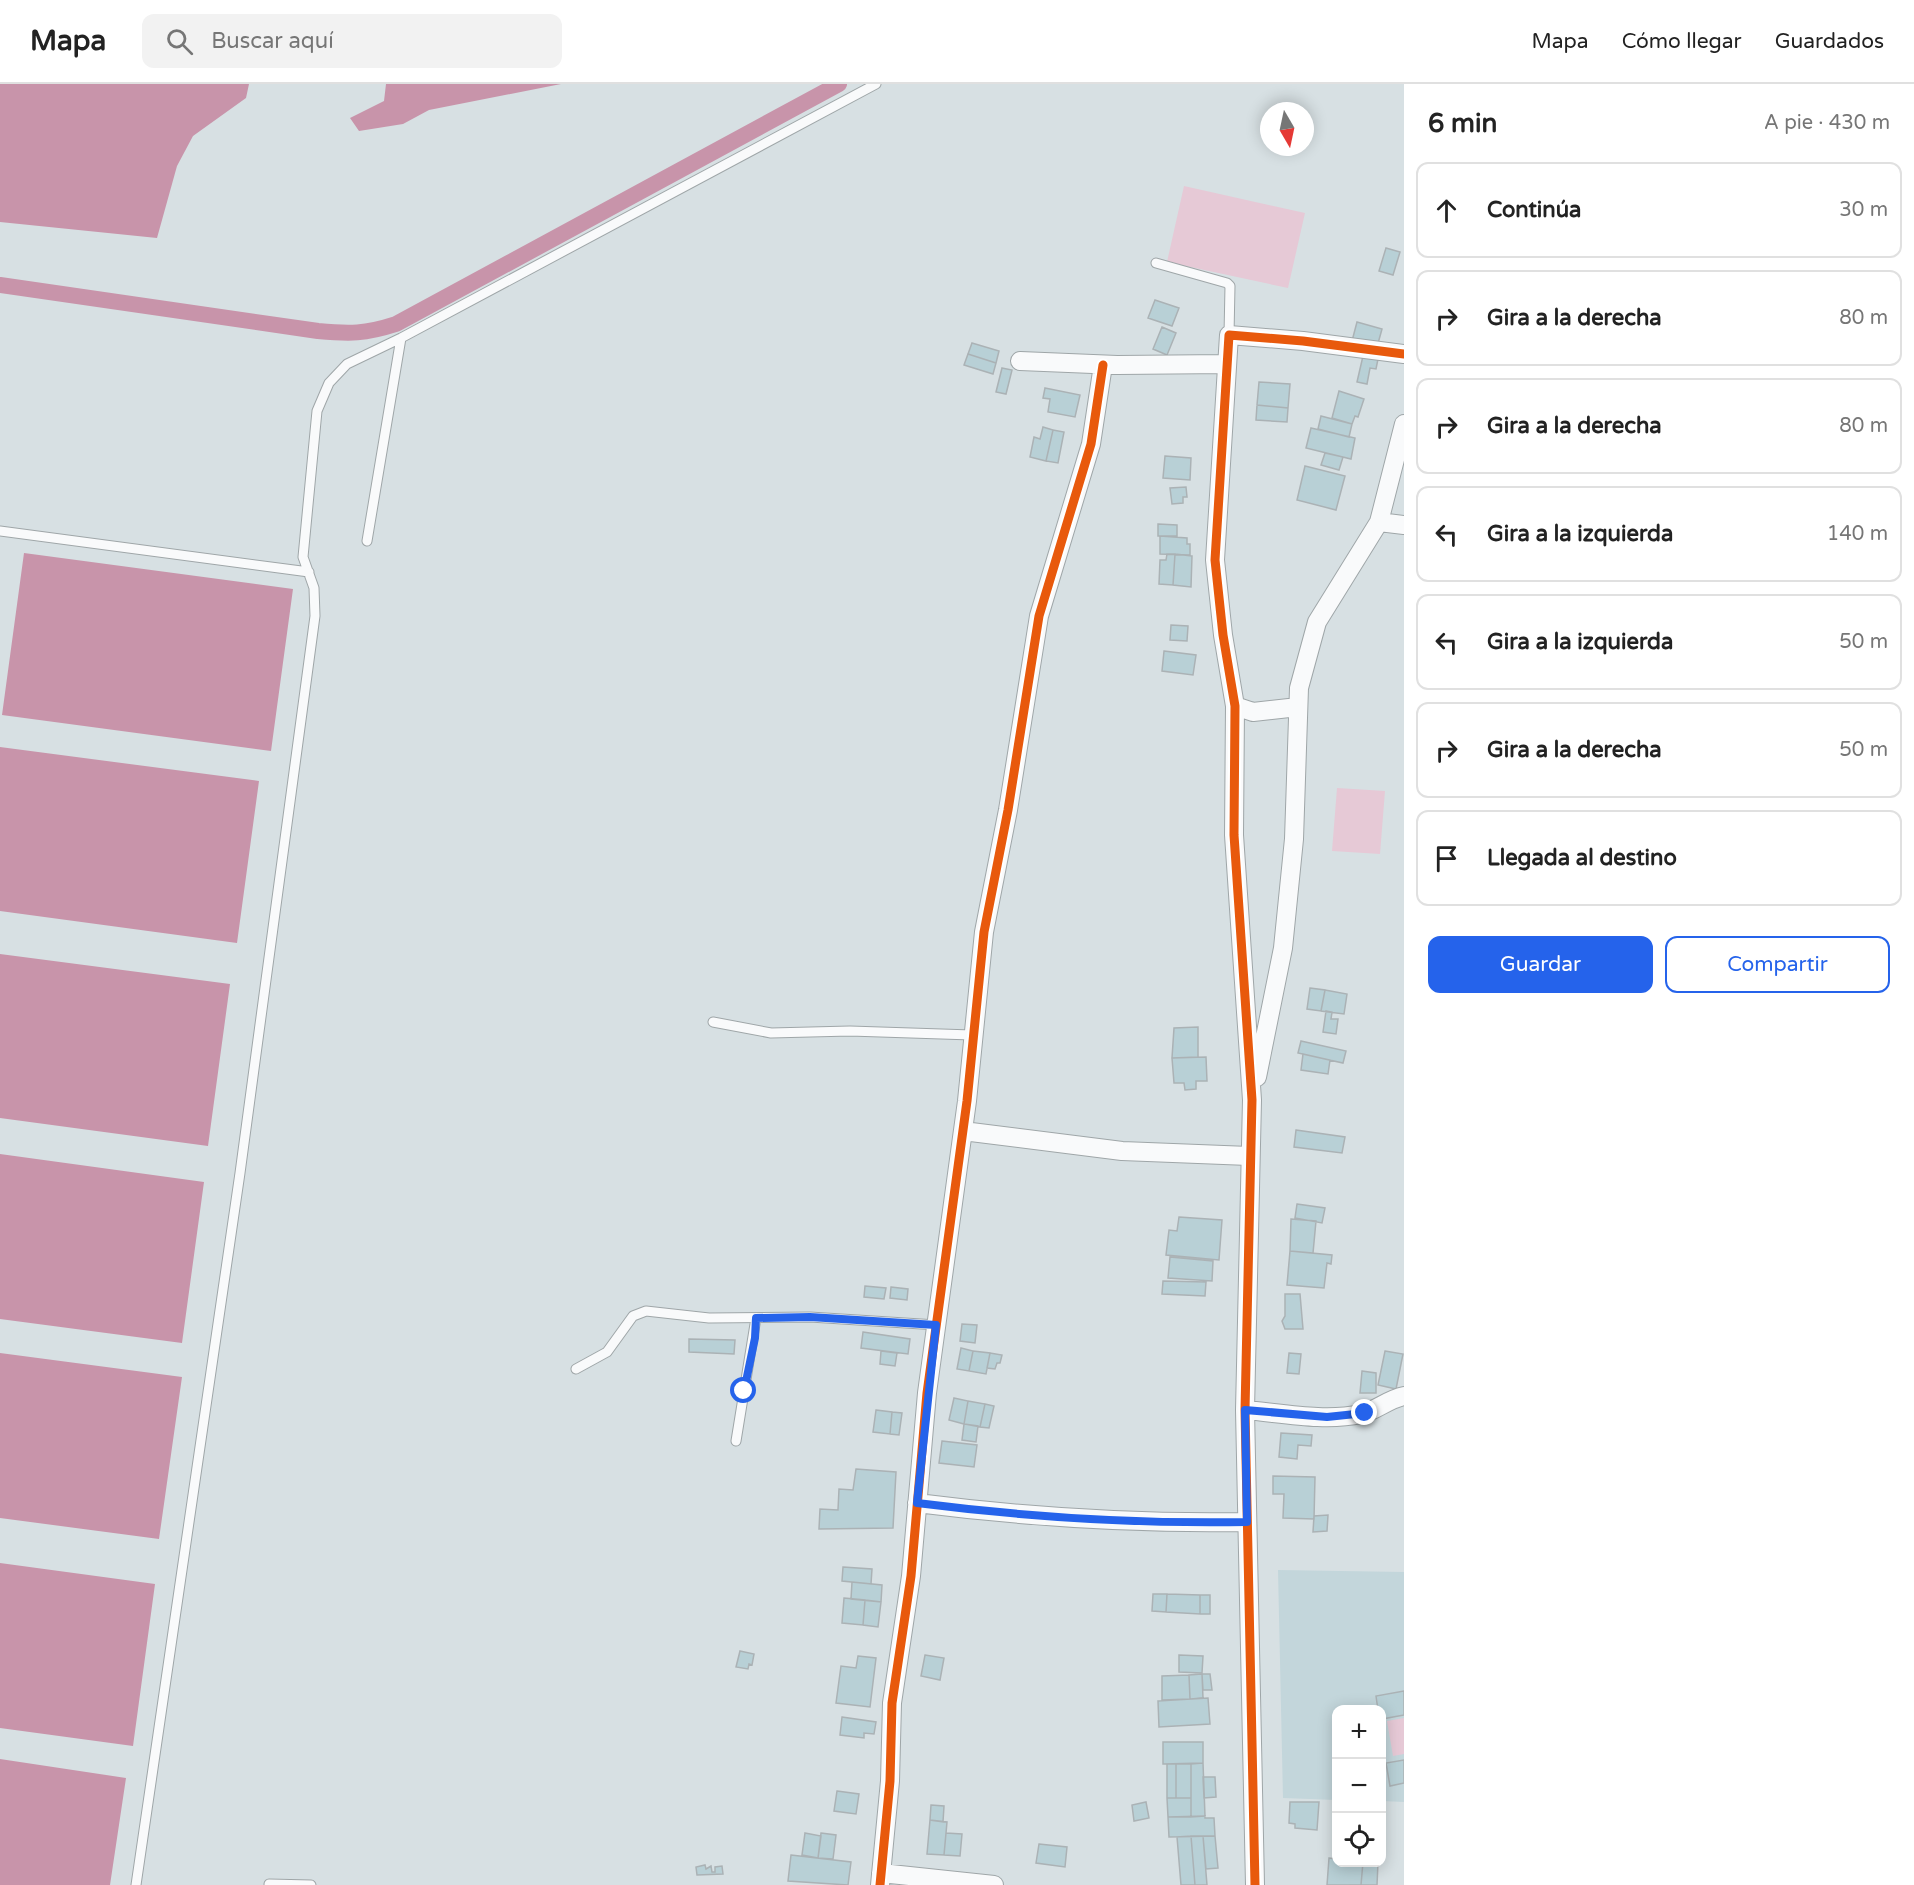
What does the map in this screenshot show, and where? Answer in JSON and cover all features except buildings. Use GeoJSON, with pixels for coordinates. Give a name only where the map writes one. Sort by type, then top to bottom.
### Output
{"type":"FeatureCollection","features":[{"type":"Feature","properties":{"kind":"street"},"geometry":{"type":"LineString","coordinates":[[1255,1885],[1245,1410],[1252,1100],[1234,835],[1235,706],[1223,635],[1215,560],[1229,335],[1303,341],[1404,354]]}},
{"type":"Feature","properties":{"kind":"street"},"geometry":{"type":"LineString","coordinates":[[1020,361],[1103,365],[1227,364]]}},
{"type":"Feature","properties":{"kind":"street"},"geometry":{"type":"LineString","coordinates":[[994,1885],[880,1879],[890,1780],[892,1703],[911,1575],[936,1325],[963,1131],[984,932],[1008,810],[1039,616],[1091,444],[1103,365]]}},
{"type":"Feature","properties":{"kind":"street"},"geometry":{"type":"LineString","coordinates":[[1252,1100],[1283,948],[1294,839],[1299,688],[1317,622],[1379,522],[1404,424]]}},
{"type":"Feature","properties":{"kind":"street"},"geometry":{"type":"LineString","coordinates":[[1379,522],[1404,525]]}},
{"type":"Feature","properties":{"kind":"street"},"geometry":{"type":"LineString","coordinates":[[1235,706],[1253,712],[1298,706]]}},
{"type":"Feature","properties":{"kind":"street"},"geometry":{"type":"LineString","coordinates":[[963,1131],[1122,1151],[1249,1156]]}},
{"type":"Feature","properties":{"kind":"street"},"geometry":{"type":"LineString","coordinates":[[1245,1410],[1347,1417],[1365,1413],[1396,1397],[1404,1396]]}},
{"type":"Feature","properties":{"kind":"street"},"geometry":{"type":"LineString","coordinates":[[917,1503],[986,1512],[1156,1524],[1247,1522]]}},
{"type":"Feature","properties":{"kind":"lane"},"geometry":{"type":"LineString","coordinates":[[136,1885],[240,1173],[315,616],[314,588],[303,557],[317,411],[329,383],[347,364],[401,338],[876,84]]}},
{"type":"Feature","properties":{"kind":"lane"},"geometry":{"type":"LineString","coordinates":[[1156,263],[1227,283],[1230,286],[1229,335]]}},
{"type":"Feature","properties":{"kind":"lane"},"geometry":{"type":"LineString","coordinates":[[367,542],[401,338]]}},
{"type":"Feature","properties":{"kind":"lane"},"geometry":{"type":"LineString","coordinates":[[0,531],[309,572]]}},
{"type":"Feature","properties":{"kind":"lane"},"geometry":{"type":"LineString","coordinates":[[713,1022],[771,1033],[850,1031],[972,1035]]}},
{"type":"Feature","properties":{"kind":"lane"},"geometry":{"type":"LineString","coordinates":[[576,1370],[607,1352],[633,1316],[646,1311],[709,1318],[810,1317],[936,1325]]}},
{"type":"Feature","properties":{"kind":"lane"},"geometry":{"type":"LineString","coordinates":[[736,1441],[755,1338],[756,1318]]}},
{"type":"Feature","properties":{"kind":"lane"},"geometry":{"type":"LineString","coordinates":[[269,1884],[311,1885]]}},
{"type":"Feature","properties":{"kind":"shaded area"},"geometry":{"type":"Polygon","coordinates":[[[0,84],[249,84],[246,98],[193,136],[177,166],[157,238],[0,222],[0,84]]]}},
{"type":"Feature","properties":{"kind":"shaded area"},"geometry":{"type":"Polygon","coordinates":[[[386,84],[561,84],[429,110],[403,124],[359,131],[350,118],[384,101],[386,84]]]}},
{"type":"Feature","properties":{"kind":"shaded area"},"geometry":{"type":"Polygon","coordinates":[[[1184,186],[1305,213],[1288,288],[1167,262],[1184,186]]]}},
{"type":"Feature","properties":{"kind":"shaded area"},"geometry":{"type":"Polygon","coordinates":[[[24,553],[293,589],[271,751],[2,715],[24,553]]]}},
{"type":"Feature","properties":{"kind":"shaded area"},"geometry":{"type":"Polygon","coordinates":[[[0,747],[259,781],[237,943],[0,911],[0,747]]]}},
{"type":"Feature","properties":{"kind":"shaded area"},"geometry":{"type":"Polygon","coordinates":[[[1337,788],[1385,791],[1380,854],[1332,851],[1337,788]]]}},
{"type":"Feature","properties":{"kind":"shaded area"},"geometry":{"type":"Polygon","coordinates":[[[0,954],[230,984],[208,1146],[0,1118],[0,954]]]}},
{"type":"Feature","properties":{"kind":"shaded area"},"geometry":{"type":"Polygon","coordinates":[[[0,1154],[204,1182],[182,1343],[0,1319],[0,1154]]]}},
{"type":"Feature","properties":{"kind":"shaded area"},"geometry":{"type":"Polygon","coordinates":[[[0,1353],[182,1377],[159,1539],[0,1518],[0,1353]]]}},
{"type":"Feature","properties":{"kind":"shaded area"},"geometry":{"type":"Polygon","coordinates":[[[0,1563],[155,1584],[133,1746],[0,1728],[0,1563]]]}},
{"type":"Feature","properties":{"kind":"shaded area"},"geometry":{"type":"Polygon","coordinates":[[[1278,1570],[1404,1572],[1404,1802],[1386,1801],[1386,1705],[1332,1705],[1332,1800],[1283,1798],[1278,1570]]]}},
{"type":"Feature","properties":{"kind":"shaded area"},"geometry":{"type":"Polygon","coordinates":[[[1404,1718],[1404,1754],[1393,1756],[1387,1721],[1404,1718]]]}},
{"type":"Feature","properties":{"kind":"shaded area"},"geometry":{"type":"Polygon","coordinates":[[[0,1759],[126,1778],[110,1885],[0,1885],[0,1759]]]}},
{"type":"Feature","properties":{"kind":"waterway"},"geometry":{"type":"LineString","coordinates":[[0,285],[318,331],[349,333],[375,330],[396,324],[839,84]]}},
{"type":"Feature","properties":{"kind":"cycle path"},"geometry":{"type":"LineString","coordinates":[[1255,1885],[1245,1410],[1252,1100],[1234,835],[1235,706],[1223,635],[1215,560],[1229,335],[1303,341],[1404,354]]}},
{"type":"Feature","properties":{"kind":"cycle path"},"geometry":{"type":"LineString","coordinates":[[880,1885],[890,1781],[892,1703],[911,1576],[927,1393],[967,1101],[984,932],[1008,810],[1039,616],[1091,444],[1103,365]]}},
{"type":"Feature","properties":{"kind":"route"},"geometry":{"type":"LineString","coordinates":[[744,1391],[755,1338],[756,1318],[810,1317],[936,1325],[917,1503],[986,1512],[1156,1524],[1247,1522],[1245,1410],[1327,1417],[1347,1417],[1365,1413]]}}]}
